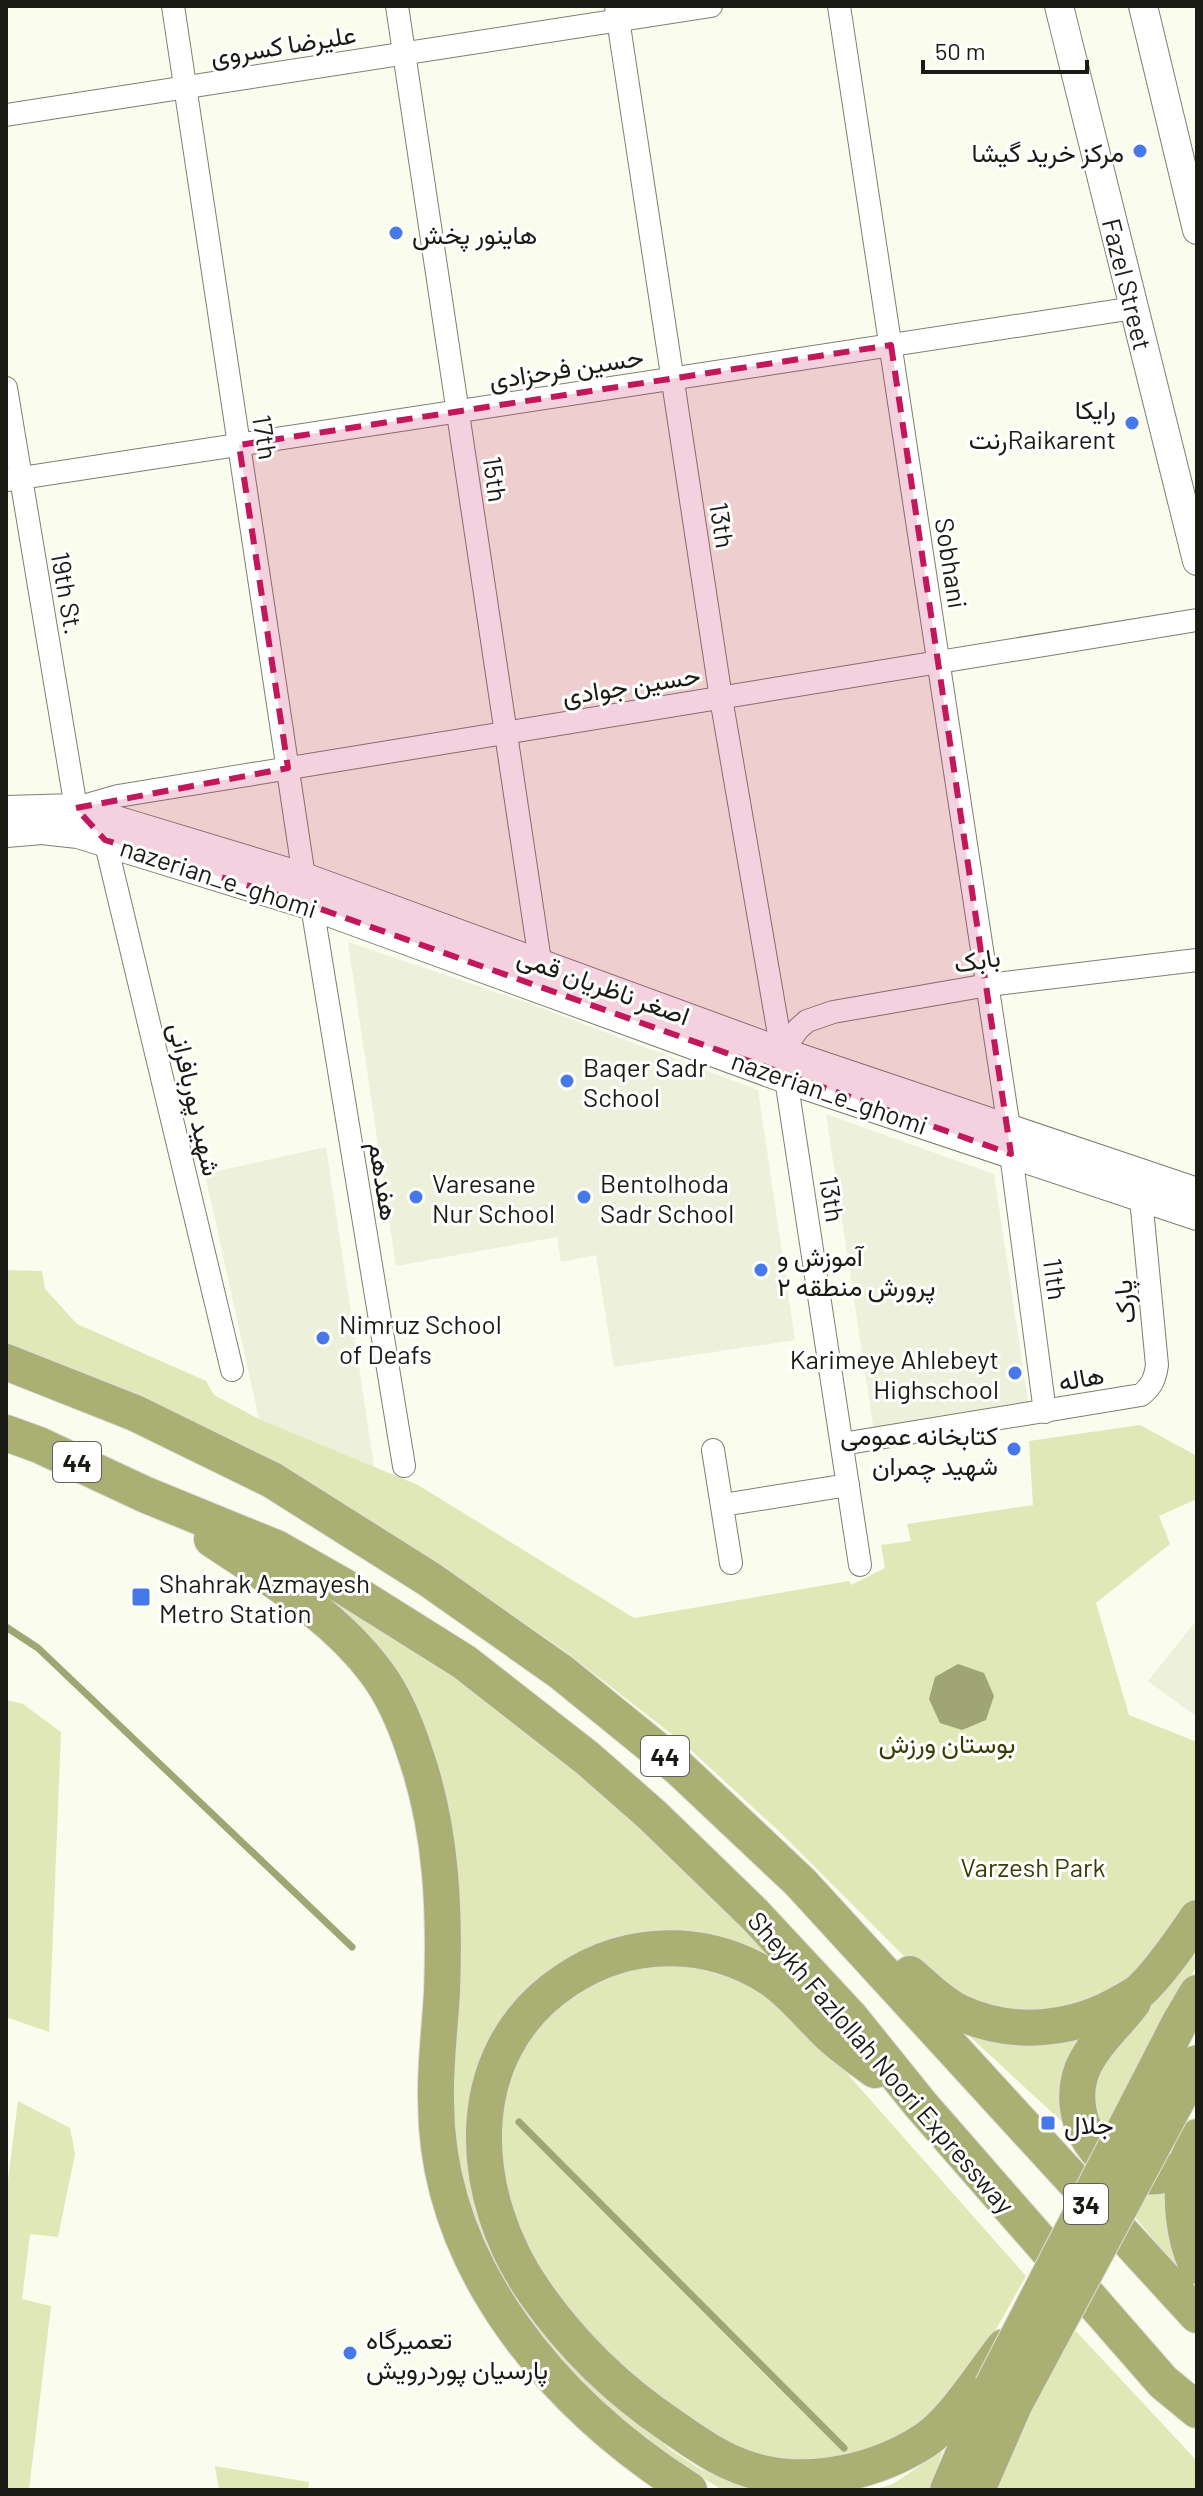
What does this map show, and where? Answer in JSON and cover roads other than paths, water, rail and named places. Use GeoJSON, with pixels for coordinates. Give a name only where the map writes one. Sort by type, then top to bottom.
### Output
{"type":"FeatureCollection","features":[{"type":"Feature","properties":{"kind":"highway","name":"44"},"geometry":{"type":"LineString","coordinates":[[6,1362],[135,1413],[248,1467],[316,1506],[429,1579],[561,1672],[679,1768],[800,1882],[1197,2315]]}},
{"type":"Feature","properties":{"kind":"highway","name":"Sheykh Fazlollah Noori Expressway"},"geometry":{"type":"LineString","coordinates":[[6,1433],[276,1548],[464,1662],[587,1758],[652,1815],[754,1914],[850,2017],[921,2105],[1163,2382],[1197,2410]]}},
{"type":"Feature","properties":{"kind":"highway"},"geometry":{"type":"LineString","coordinates":[[6,1460],[146,1495],[295,1594],[339,1630],[378,1674],[404,1719],[427,1788],[442,1880],[443,1965],[435,2102],[443,2178],[460,2233],[506,2318],[544,2366],[579,2403],[663,2474],[689,2490]]}},
{"type":"Feature","properties":{"kind":"highway"},"geometry":{"type":"LineString","coordinates":[[800,1882],[932,1994],[975,2019],[1017,2027],[1056,2026],[1094,2016],[1143,1989]]}},
{"type":"Feature","properties":{"kind":"highway"},"geometry":{"type":"LineString","coordinates":[[1191,2152],[1173,2174],[1159,2177],[1130,2174],[1108,2163],[1091,2143],[1082,2124],[1077,2091],[1081,2074],[1092,2053],[1197,1918]]}},
{"type":"Feature","properties":{"kind":"highway"},"geometry":{"type":"LineString","coordinates":[[921,2105],[832,2037],[776,1982],[740,1963],[695,1949],[674,1947],[618,1954],[579,1971],[546,1993],[522,2018],[506,2044],[485,2099],[485,2161],[505,2236],[534,2291],[569,2336],[608,2377],[653,2413],[720,2459],[737,2466],[780,2476],[803,2477],[835,2475],[883,2462],[927,2439],[952,2413],[1025,2321]]}},
{"type":"Feature","properties":{"kind":"highway","name":"34"},"geometry":{"type":"LineString","coordinates":[[977,2490],[1025,2321],[1189,2007]]}},
{"type":"Feature","properties":{"kind":"highway","name":"34"},"geometry":{"type":"LineString","coordinates":[[948,2490],[1197,2063]]}},
{"type":"Feature","properties":{"kind":"highway"},"geometry":{"type":"LineString","coordinates":[[1191,2152],[1186,2229],[1197,2266]]}},
{"type":"Feature","properties":{"kind":"highway"},"geometry":{"type":"LineString","coordinates":[[1163,2382],[1197,2432]]}},
{"type":"Feature","properties":{"kind":"highway"},"geometry":{"type":"LineString","coordinates":[[986,2490],[1003,2396]]}},
{"type":"Feature","properties":{"kind":"street","name":"17th"},"geometry":{"type":"LineString","coordinates":[[173,6],[304,877]]}},
{"type":"Feature","properties":{"kind":"street","name":"15th"},"geometry":{"type":"LineString","coordinates":[[397,6],[539,974]]}},
{"type":"Feature","properties":{"kind":"street","name":"علیرضا کسروی"},"geometry":{"type":"LineString","coordinates":[[6,115],[404,54],[617,13],[711,6]]}},
{"type":"Feature","properties":{"kind":"street","name":"Sobhani"},"geometry":{"type":"LineString","coordinates":[[839,6],[1010,1141]]}},
{"type":"Feature","properties":{"kind":"street","name":"Fazel Street"},"geometry":{"type":"LineString","coordinates":[[1059,6],[1197,561]]}},
{"type":"Feature","properties":{"kind":"street"},"geometry":{"type":"LineString","coordinates":[[1143,6],[1196,219]]}},
{"type":"Feature","properties":{"kind":"street","name":"13th"},"geometry":{"type":"LineString","coordinates":[[617,13],[721,698],[784,1065],[860,1565]]}},
{"type":"Feature","properties":{"kind":"street","name":"حسین فرحزادی"},"geometry":{"type":"LineString","coordinates":[[13,480],[1134,308]]}},
{"type":"Feature","properties":{"kind":"street","name":"19th St."},"geometry":{"type":"LineString","coordinates":[[6,388],[13,480],[76,808]]}},
{"type":"Feature","properties":{"kind":"street","name":"حسین جوادی"},"geometry":{"type":"LineString","coordinates":[[76,808],[118,796],[1197,620]]}},
{"type":"Feature","properties":{"kind":"street"},"geometry":{"type":"LineString","coordinates":[[76,808],[105,840]]}},
{"type":"Feature","properties":{"kind":"street","name":"اصغر ناظریان قمی"},"geometry":{"type":"LineString","coordinates":[[6,810],[76,808],[304,877],[539,974],[784,1065],[1010,1141],[1197,1192]]}},
{"type":"Feature","properties":{"kind":"street","name":"nazerian_e_ghomi"},"geometry":{"type":"LineString","coordinates":[[6,833],[60,831],[105,840],[539,974]]}},
{"type":"Feature","properties":{"kind":"street","name":"شهید پوربافرانی"},"geometry":{"type":"LineString","coordinates":[[105,840],[232,1370]]}},
{"type":"Feature","properties":{"kind":"street"},"geometry":{"type":"LineString","coordinates":[[304,877],[312,906]]}},
{"type":"Feature","properties":{"kind":"street","name":"هفدهم"},"geometry":{"type":"LineString","coordinates":[[312,906],[404,1466]]}},
{"type":"Feature","properties":{"kind":"street","name":"بابک"},"geometry":{"type":"LineString","coordinates":[[784,1065],[798,1029],[819,1016],[988,985],[1197,960]]}},
{"type":"Feature","properties":{"kind":"street"},"geometry":{"type":"LineString","coordinates":[[1010,1141],[1141,1198],[1197,1216]]}},
{"type":"Feature","properties":{"kind":"street","name":"11th"},"geometry":{"type":"LineString","coordinates":[[1010,1141],[1045,1412]]}},
{"type":"Feature","properties":{"kind":"street","name":"پارک"},"geometry":{"type":"LineString","coordinates":[[1141,1198],[1157,1365],[1156,1378],[1141,1395]]}},
{"type":"Feature","properties":{"kind":"street","name":"هاله"},"geometry":{"type":"LineString","coordinates":[[842,1444],[1141,1395]]}},
{"type":"Feature","properties":{"kind":"street"},"geometry":{"type":"LineString","coordinates":[[713,1450],[731,1563]]}},
{"type":"Feature","properties":{"kind":"street"},"geometry":{"type":"LineString","coordinates":[[723,1505],[848,1485]]}},
{"type":"Feature","properties":{"kind":"waterway"},"geometry":{"type":"LineString","coordinates":[[6,1627],[38,1648],[352,1947]]}},
{"type":"Feature","properties":{"kind":"waterway"},"geometry":{"type":"LineString","coordinates":[[519,2122],[844,2448]]}},
{"type":"Feature","properties":{"kind":"place","name":"مرکز خرید گیشا"},"geometry":{"type":"Point","coordinates":[1140,151]}},
{"type":"Feature","properties":{"kind":"place","name":"هاينور پخش"},"geometry":{"type":"Point","coordinates":[396,233]}},
{"type":"Feature","properties":{"kind":"place","name":"رایکا رنتRaikarent"},"geometry":{"type":"Point","coordinates":[1132,423]}},
{"type":"Feature","properties":{"kind":"place","name":"Baqer Sadr School"},"geometry":{"type":"Point","coordinates":[567,1081]}},
{"type":"Feature","properties":{"kind":"place","name":"Varesane Nur School"},"geometry":{"type":"Point","coordinates":[416,1197]}},
{"type":"Feature","properties":{"kind":"place","name":"Bentolhoda Sadr School"},"geometry":{"type":"Point","coordinates":[584,1197]}},
{"type":"Feature","properties":{"kind":"place","name":"آموزش و پرورش منطقه ۲"},"geometry":{"type":"Point","coordinates":[761,1270]}},
{"type":"Feature","properties":{"kind":"place","name":"Nimruz School of Deafs"},"geometry":{"type":"Point","coordinates":[323,1338]}},
{"type":"Feature","properties":{"kind":"place","name":"Karimeye Ahlebeyt Highschool"},"geometry":{"type":"Point","coordinates":[1015,1373]}},
{"type":"Feature","properties":{"kind":"place","name":"کتابخانه عمومی شهید چمران"},"geometry":{"type":"Point","coordinates":[1014,1449]}},
{"type":"Feature","properties":{"kind":"place","name":"Shahrak Azmayesh Metro Station"},"geometry":{"type":"Point","coordinates":[141,1597]}},
{"type":"Feature","properties":{"kind":"place","name":"جلال"},"geometry":{"type":"Point","coordinates":[1048,2123]}},
{"type":"Feature","properties":{"kind":"place","name":"تعمیرگاه پارسیان پوردرویش"},"geometry":{"type":"Point","coordinates":[350,2353]}},
{"type":"Feature","properties":{"kind":"park label","name":"بوستان ورزش"},"geometry":{"type":"Point","coordinates":[947,1742]}},
{"type":"Feature","properties":{"kind":"park label","name":"Varzesh Park"},"geometry":{"type":"Point","coordinates":[1033,1866]}}]}
